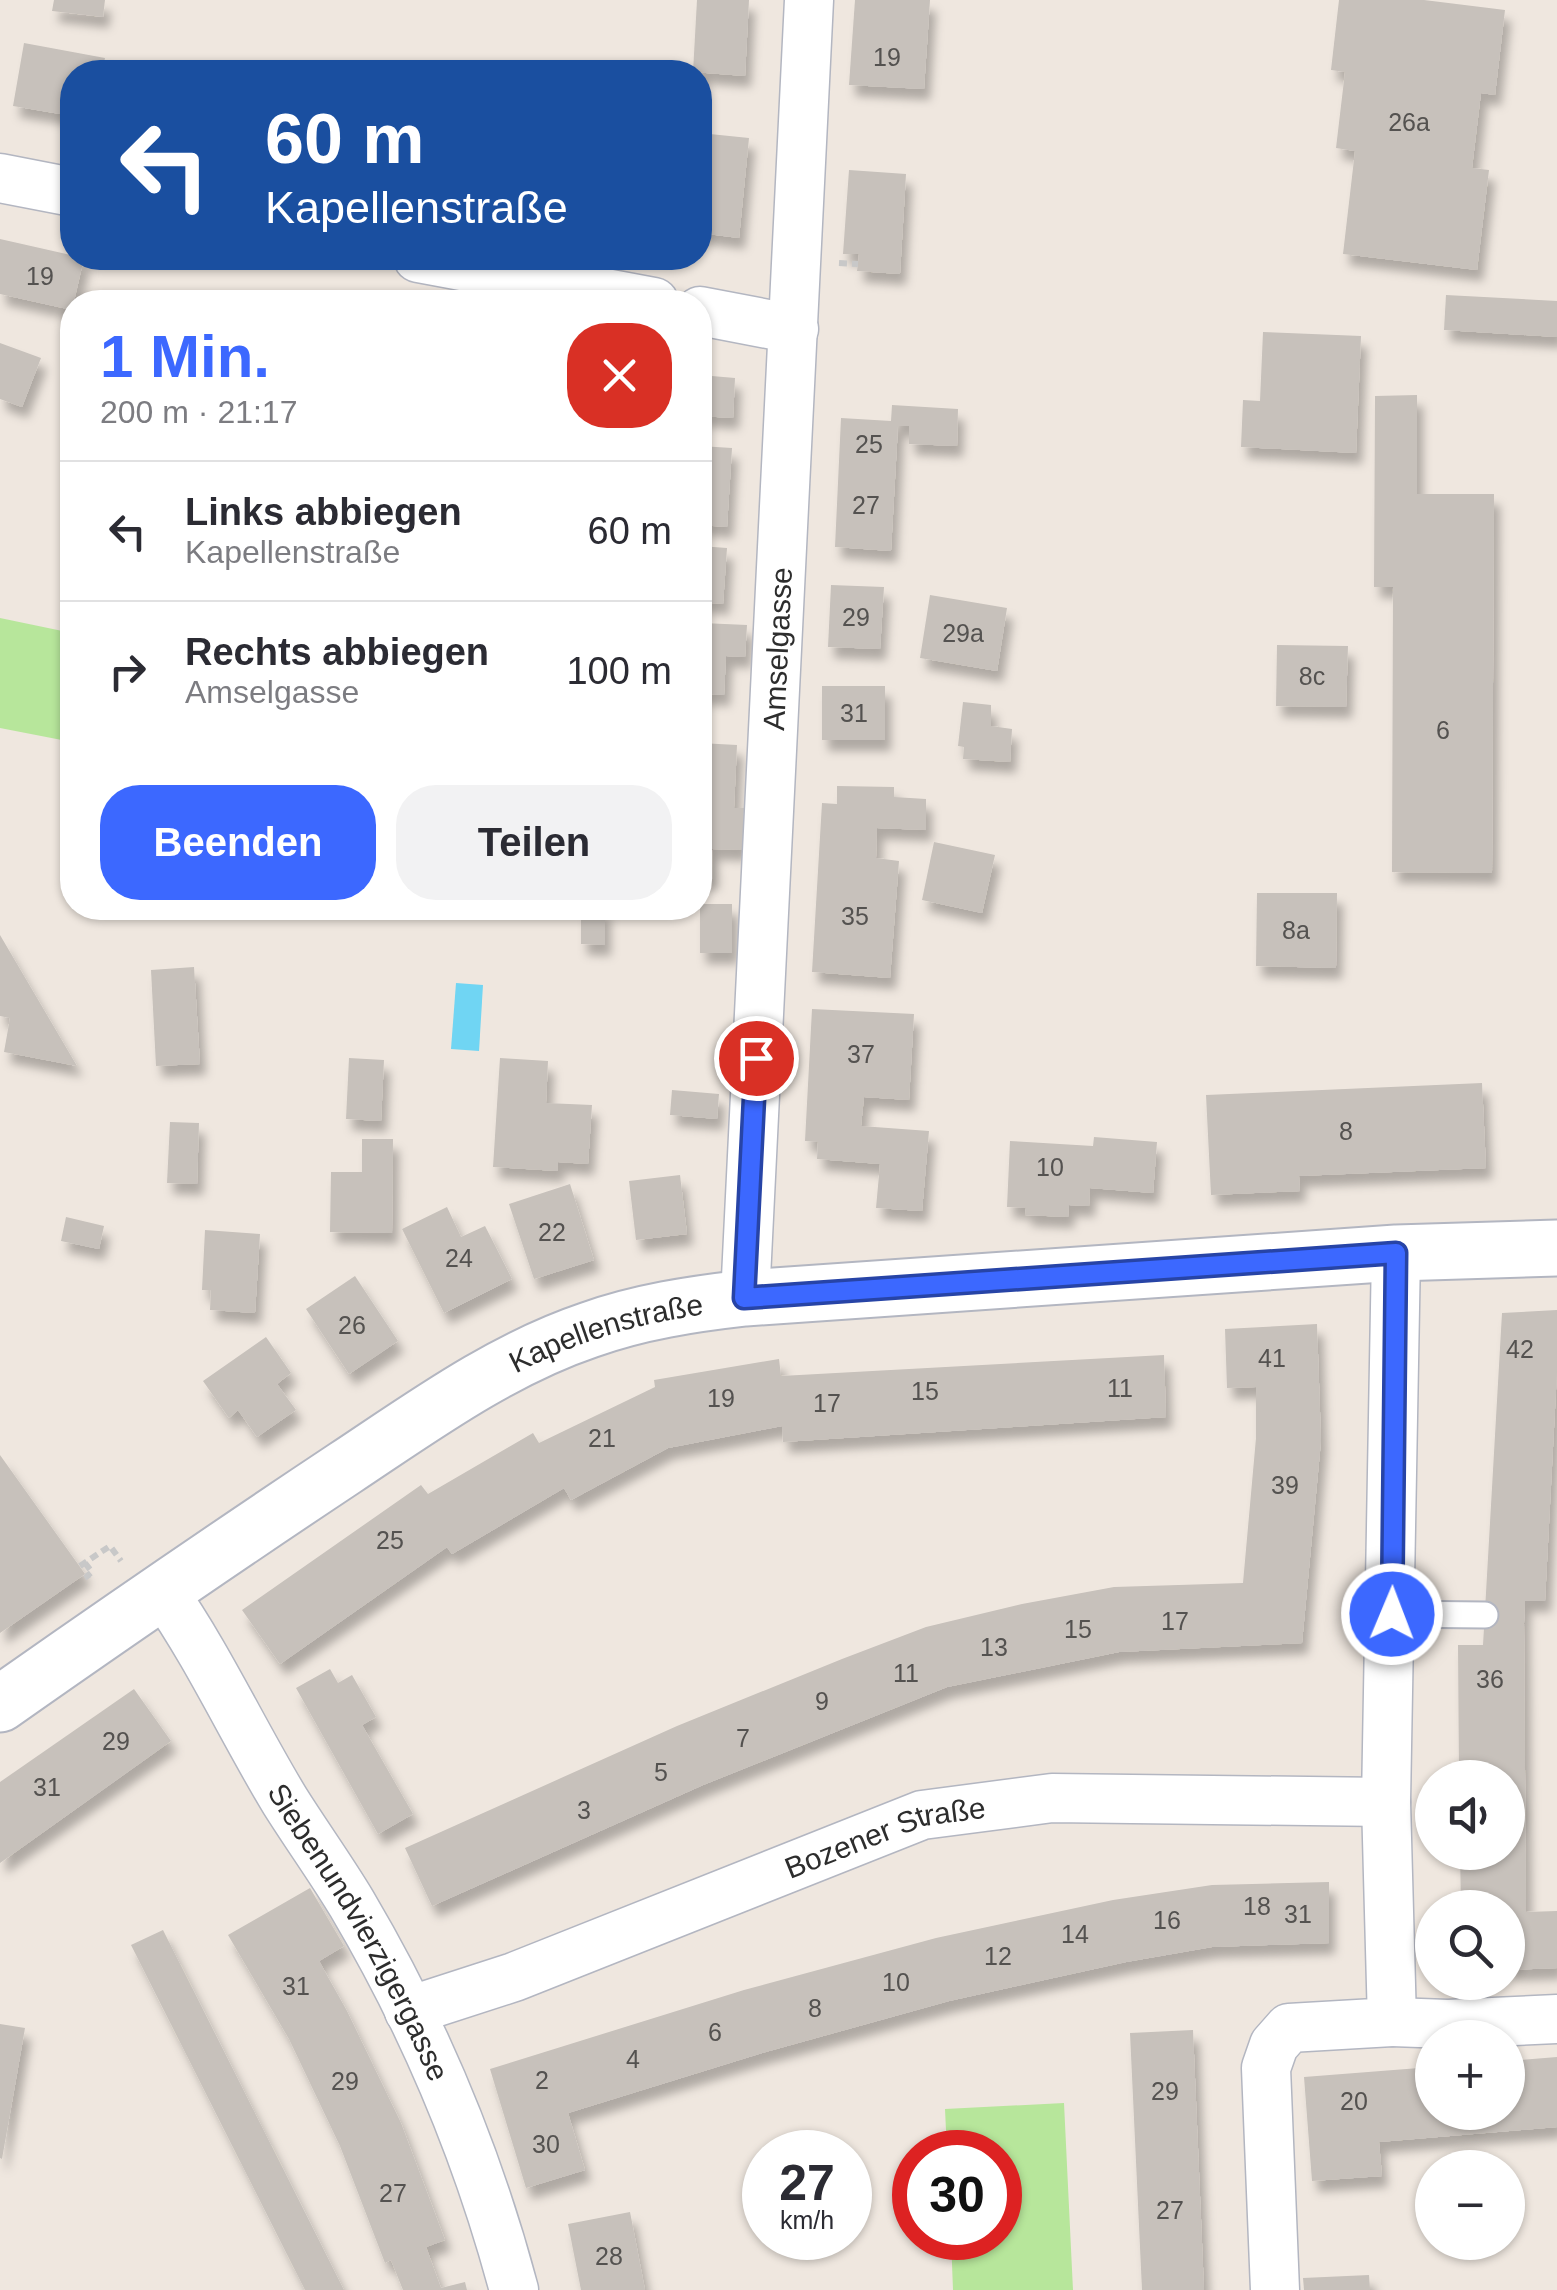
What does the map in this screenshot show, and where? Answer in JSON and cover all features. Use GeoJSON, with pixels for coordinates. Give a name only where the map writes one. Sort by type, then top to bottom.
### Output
{"type":"FeatureCollection","features":[{"type":"Feature","properties":{"kind":"main road","name":"Kapellenstraße"},"geometry":{"type":"LineString","coordinates":[[0,1704],[144,1578],[458,1394],[540,1350],[588,1330],[640,1316],[744,1298],[1396,1253],[1557,1248]]}},
{"type":"Feature","properties":{"kind":"street","name":"Amselgasse"},"geometry":{"type":"LineString","coordinates":[[744,1298],[809,0]]}},
{"type":"Feature","properties":{"kind":"street"},"geometry":{"type":"LineString","coordinates":[[0,178],[60,190]]}},
{"type":"Feature","properties":{"kind":"street"},"geometry":{"type":"LineString","coordinates":[[482,270],[590,290]]}},
{"type":"Feature","properties":{"kind":"street"},"geometry":{"type":"LineString","coordinates":[[712,313],[794,329]]}},
{"type":"Feature","properties":{"kind":"street"},"geometry":{"type":"LineString","coordinates":[[1392,2022],[1386,1802],[1396,1253]]}},
{"type":"Feature","properties":{"kind":"street","name":"Siebenundvierzigergasse"},"geometry":{"type":"LineString","coordinates":[[144,1578],[188,1628],[285,1801],[352,1904],[410,2011],[447,2091],[500,2234],[514,2290]]}},
{"type":"Feature","properties":{"kind":"street","name":"Bozener Straße"},"geometry":{"type":"LineString","coordinates":[[410,2011],[514,1977],[922,1816],[1052,1798],[1386,1802]]}},
{"type":"Feature","properties":{"kind":"street"},"geometry":{"type":"LineString","coordinates":[[1275,2290],[1266,2068],[1274,2045],[1288,2028],[1557,2019]]}},
{"type":"Feature","properties":{"kind":"lane"},"geometry":{"type":"LineString","coordinates":[[1392,1614],[1485,1614]]}},
{"type":"Feature","properties":{"kind":"path"},"geometry":{"type":"LineString","coordinates":[[76,1585],[92,1572],[82,1565],[110,1546],[144,1578]]}},
{"type":"Feature","properties":{"kind":"green space"},"geometry":{"type":"Polygon","coordinates":[[[0,618],[60,630],[60,740],[0,728],[0,618]]]}},
{"type":"Feature","properties":{"kind":"green space"},"geometry":{"type":"Polygon","coordinates":[[[1064,2103],[1073,2290],[953,2290],[952,2260],[1022,2260],[1022,2130],[946,2130],[945,2109],[1064,2103]]]}},
{"type":"Feature","properties":{"kind":"water"},"geometry":{"type":"Polygon","coordinates":[[[456,983],[483,985],[479,1051],[451,1049],[456,983]]]}},
{"type":"Feature","properties":{"kind":"building"},"geometry":{"type":"Polygon","coordinates":[[[54,0],[105,0],[103,17],[52,11],[54,0]]]}},
{"type":"Feature","properties":{"kind":"building"},"geometry":{"type":"Polygon","coordinates":[[[697,0],[749,0],[745,76],[712,73],[712,60],[694,60],[697,0]]]}},
{"type":"Feature","properties":{"kind":"building"},"geometry":{"type":"Polygon","coordinates":[[[855,0],[930,0],[924,89],[849,85],[855,0]]]}},
{"type":"Feature","properties":{"kind":"building"},"geometry":{"type":"Polygon","coordinates":[[[1339,0],[1424,0],[1505,10],[1495,95],[1481,93],[1472,168],[1489,170],[1477,270],[1343,254],[1355,151],[1336,148],[1345,72],[1331,70],[1339,0]]]}},
{"type":"Feature","properties":{"kind":"building"},"geometry":{"type":"Polygon","coordinates":[[[24,43],[105,58],[60,60],[60,114],[13,106],[24,43]]]}},
{"type":"Feature","properties":{"kind":"building"},"geometry":{"type":"Polygon","coordinates":[[[712,134],[749,138],[739,238],[712,235],[712,134]]]}},
{"type":"Feature","properties":{"kind":"building"},"geometry":{"type":"Polygon","coordinates":[[[849,170],[906,174],[900,274],[857,271],[859,254],[843,254],[849,170]]]}},
{"type":"Feature","properties":{"kind":"building"},"geometry":{"type":"Polygon","coordinates":[[[0,239],[60,253],[60,270],[81,270],[77,290],[60,290],[60,307],[0,294],[0,239]]]}},
{"type":"Feature","properties":{"kind":"building"},"geometry":{"type":"Polygon","coordinates":[[[1446,295],[1557,301],[1557,337],[1444,330],[1446,295]]]}},
{"type":"Feature","properties":{"kind":"building"},"geometry":{"type":"Polygon","coordinates":[[[1263,332],[1361,336],[1356,453],[1241,447],[1243,400],[1260,401],[1263,332]]]}},
{"type":"Feature","properties":{"kind":"building"},"geometry":{"type":"Polygon","coordinates":[[[0,343],[41,358],[22,407],[0,399],[0,343]]]}},
{"type":"Feature","properties":{"kind":"building"},"geometry":{"type":"Polygon","coordinates":[[[712,376],[735,378],[733,418],[712,417],[712,376]]]}},
{"type":"Feature","properties":{"kind":"building"},"geometry":{"type":"Polygon","coordinates":[[[1417,395],[1417,494],[1494,494],[1492,873],[1392,872],[1393,587],[1374,587],[1375,396],[1417,395]]]}},
{"type":"Feature","properties":{"kind":"building"},"geometry":{"type":"Polygon","coordinates":[[[892,405],[958,409],[957,446],[909,444],[909,426],[898,426],[891,551],[835,547],[841,418],[891,421],[892,405]]]}},
{"type":"Feature","properties":{"kind":"building"},"geometry":{"type":"Polygon","coordinates":[[[712,447],[732,448],[727,527],[712,526],[712,447]]]}},
{"type":"Feature","properties":{"kind":"building"},"geometry":{"type":"Polygon","coordinates":[[[712,547],[727,548],[723,604],[712,603],[712,547]]]}},
{"type":"Feature","properties":{"kind":"building"},"geometry":{"type":"Polygon","coordinates":[[[831,585],[884,587],[880,649],[828,647],[831,585]]]}},
{"type":"Feature","properties":{"kind":"building"},"geometry":{"type":"Polygon","coordinates":[[[930,595],[1007,608],[997,671],[920,658],[930,595]]]}},
{"type":"Feature","properties":{"kind":"building"},"geometry":{"type":"Polygon","coordinates":[[[712,623],[747,625],[745,657],[726,656],[724,695],[712,694],[712,623]]]}},
{"type":"Feature","properties":{"kind":"building"},"geometry":{"type":"Polygon","coordinates":[[[1277,645],[1348,646],[1346,707],[1276,706],[1277,645]]]}},
{"type":"Feature","properties":{"kind":"building"},"geometry":{"type":"Polygon","coordinates":[[[822,686],[885,686],[885,740],[822,740],[822,686]]]}},
{"type":"Feature","properties":{"kind":"building"},"geometry":{"type":"Polygon","coordinates":[[[963,702],[991,705],[991,726],[1012,729],[1010,762],[963,759],[964,747],[958,746],[963,702]]]}},
{"type":"Feature","properties":{"kind":"building"},"geometry":{"type":"Polygon","coordinates":[[[712,744],[737,745],[734,808],[744,808],[742,850],[712,849],[712,744]]]}},
{"type":"Feature","properties":{"kind":"building"},"geometry":{"type":"Polygon","coordinates":[[[837,786],[894,787],[894,797],[926,799],[926,830],[877,828],[876,858],[899,861],[890,978],[812,972],[822,803],[837,804],[837,786]]]}},
{"type":"Feature","properties":{"kind":"building"},"geometry":{"type":"Polygon","coordinates":[[[934,842],[995,855],[982,913],[922,900],[934,842]]]}},
{"type":"Feature","properties":{"kind":"building"},"geometry":{"type":"Polygon","coordinates":[[[1257,893],[1337,893],[1336,968],[1256,966],[1257,893]]]}},
{"type":"Feature","properties":{"kind":"building"},"geometry":{"type":"Polygon","coordinates":[[[712,904],[732,904],[732,953],[700,953],[700,920],[712,920],[712,904]]]}},
{"type":"Feature","properties":{"kind":"building"},"geometry":{"type":"Polygon","coordinates":[[[581,920],[605,920],[605,945],[581,944],[581,920]]]}},
{"type":"Feature","properties":{"kind":"building"},"geometry":{"type":"Polygon","coordinates":[[[0,935],[77,1066],[4,1052],[10,1018],[0,1016],[0,935]]]}},
{"type":"Feature","properties":{"kind":"building"},"geometry":{"type":"Polygon","coordinates":[[[194,967],[200,1064],[156,1066],[151,970],[194,967]]]}},
{"type":"Feature","properties":{"kind":"building"},"geometry":{"type":"Polygon","coordinates":[[[812,1009],[914,1014],[909,1100],[864,1097],[861,1126],[929,1131],[922,1211],[876,1208],[880,1164],[817,1159],[818,1142],[805,1141],[812,1009]]]}},
{"type":"Feature","properties":{"kind":"building"},"geometry":{"type":"Polygon","coordinates":[[[349,1058],[384,1060],[381,1121],[346,1119],[349,1058]]]}},
{"type":"Feature","properties":{"kind":"building"},"geometry":{"type":"Polygon","coordinates":[[[500,1058],[548,1061],[546,1103],[592,1105],[588,1164],[558,1162],[558,1171],[493,1167],[500,1058]]]}},
{"type":"Feature","properties":{"kind":"building"},"geometry":{"type":"Polygon","coordinates":[[[1482,1083],[1486,1168],[1299,1176],[1300,1191],[1211,1195],[1206,1095],[1482,1083]]]}},
{"type":"Feature","properties":{"kind":"building"},"geometry":{"type":"Polygon","coordinates":[[[672,1090],[719,1094],[717,1119],[670,1115],[672,1090]]]}},
{"type":"Feature","properties":{"kind":"building"},"geometry":{"type":"Polygon","coordinates":[[[170,1122],[199,1123],[197,1184],[167,1183],[170,1122]]]}},
{"type":"Feature","properties":{"kind":"building"},"geometry":{"type":"Polygon","coordinates":[[[1094,1137],[1157,1142],[1153,1193],[1090,1188],[1089,1206],[1069,1205],[1068,1217],[1025,1215],[1026,1208],[1007,1207],[1010,1141],[1093,1146],[1094,1137]]]}},
{"type":"Feature","properties":{"kind":"building"},"geometry":{"type":"Polygon","coordinates":[[[362,1139],[393,1139],[392,1233],[330,1232],[331,1172],[362,1172],[362,1139]]]}},
{"type":"Feature","properties":{"kind":"building"},"geometry":{"type":"Polygon","coordinates":[[[680,1175],[687,1234],[636,1240],[629,1181],[680,1175]]]}},
{"type":"Feature","properties":{"kind":"building"},"geometry":{"type":"Polygon","coordinates":[[[570,1184],[594,1260],[534,1279],[509,1204],[570,1184]]]}},
{"type":"Feature","properties":{"kind":"building"},"geometry":{"type":"Polygon","coordinates":[[[447,1207],[461,1237],[485,1226],[512,1279],[444,1313],[402,1229],[447,1207]]]}},
{"type":"Feature","properties":{"kind":"building"},"geometry":{"type":"Polygon","coordinates":[[[66,1217],[104,1226],[99,1249],[61,1241],[66,1217]]]}},
{"type":"Feature","properties":{"kind":"building"},"geometry":{"type":"Polygon","coordinates":[[[205,1230],[260,1234],[255,1313],[210,1310],[211,1290],[202,1290],[205,1230]]]}},
{"type":"Feature","properties":{"kind":"building"},"geometry":{"type":"Polygon","coordinates":[[[355,1276],[398,1341],[349,1374],[306,1309],[355,1276]]]}},
{"type":"Feature","properties":{"kind":"building"},"geometry":{"type":"Polygon","coordinates":[[[1557,1310],[1545,1601],[1525,1601],[1525,1760],[1459,1760],[1458,1645],[1483,1645],[1502,1313],[1557,1310]]]}},
{"type":"Feature","properties":{"kind":"building"},"geometry":{"type":"Polygon","coordinates":[[[1317,1324],[1321,1441],[1302,1643],[1119,1652],[947,1687],[703,1785],[432,1906],[405,1848],[677,1726],[842,1659],[926,1627],[1022,1604],[1114,1587],[1243,1583],[1256,1438],[1256,1387],[1227,1388],[1225,1329],[1317,1324]]]}},
{"type":"Feature","properties":{"kind":"building"},"geometry":{"type":"Polygon","coordinates":[[[266,1337],[291,1373],[277,1384],[296,1410],[257,1437],[238,1410],[229,1418],[203,1381],[266,1337]]]}},
{"type":"Feature","properties":{"kind":"building"},"geometry":{"type":"Polygon","coordinates":[[[1164,1355],[1166,1417],[783,1442],[782,1426],[668,1448],[571,1500],[564,1488],[452,1554],[447,1547],[280,1664],[242,1610],[421,1485],[428,1494],[533,1433],[539,1443],[655,1387],[654,1380],[779,1359],[781,1376],[1164,1355]]]}},
{"type":"Feature","properties":{"kind":"building"},"geometry":{"type":"Polygon","coordinates":[[[0,1455],[85,1574],[0,1633],[0,1455]]]}},
{"type":"Feature","properties":{"kind":"building"},"geometry":{"type":"Polygon","coordinates":[[[330,1669],[338,1683],[352,1675],[376,1717],[362,1725],[413,1814],[378,1834],[296,1688],[330,1669]]]}},
{"type":"Feature","properties":{"kind":"building"},"geometry":{"type":"Polygon","coordinates":[[[134,1689],[171,1741],[0,1863],[0,1782],[134,1689]]]}},
{"type":"Feature","properties":{"kind":"building"},"geometry":{"type":"Polygon","coordinates":[[[1525,1768],[1526,1912],[1557,1911],[1557,1968],[1525,1969],[1525,1890],[1461,1890],[1460,1870],[1525,1870],[1525,1768]]]}},
{"type":"Feature","properties":{"kind":"building"},"geometry":{"type":"Polygon","coordinates":[[[1329,1882],[1329,1943],[1212,1947],[1126,1962],[949,2001],[762,2053],[568,2113],[585,2170],[526,2188],[490,2069],[744,1990],[936,1938],[1113,1900],[1212,1885],[1329,1882]]]}},
{"type":"Feature","properties":{"kind":"building"},"geometry":{"type":"Polygon","coordinates":[[[310,1888],[344,1946],[319,1961],[401,2123],[445,2240],[426,2247],[441,2288],[465,2282],[467,2290],[403,2290],[391,2260],[385,2263],[340,2146],[289,2039],[228,1935],[310,1888]]]}},
{"type":"Feature","properties":{"kind":"building"},"geometry":{"type":"Polygon","coordinates":[[[163,1930],[344,2290],[305,2290],[131,1945],[163,1930]]]}},
{"type":"Feature","properties":{"kind":"building"},"geometry":{"type":"Polygon","coordinates":[[[0,2024],[25,2028],[2,2159],[0,2158],[0,2024]]]}},
{"type":"Feature","properties":{"kind":"building"},"geometry":{"type":"Polygon","coordinates":[[[1193,2030],[1204,2290],[1142,2290],[1130,2033],[1193,2030]]]}},
{"type":"Feature","properties":{"kind":"building"},"geometry":{"type":"Polygon","coordinates":[[[1557,2057],[1557,2127],[1525,2130],[1525,2060],[1557,2057]]]}},
{"type":"Feature","properties":{"kind":"building"},"geometry":{"type":"Polygon","coordinates":[[[1415,2068],[1415,2130],[1521,2130],[1379,2142],[1382,2176],[1312,2181],[1304,2077],[1415,2068]]]}},
{"type":"Feature","properties":{"kind":"building"},"geometry":{"type":"Polygon","coordinates":[[[630,2212],[645,2290],[581,2290],[568,2224],[630,2212]]]}},
{"type":"Feature","properties":{"kind":"building"},"geometry":{"type":"Polygon","coordinates":[[[1369,2275],[1370,2290],[1304,2290],[1303,2278],[1369,2275]]]}},
{"type":"Feature","properties":{"kind":"route"},"geometry":{"type":"LineString","coordinates":[[756,1058],[744,1298],[1396,1253],[1392,1614]]}}]}
